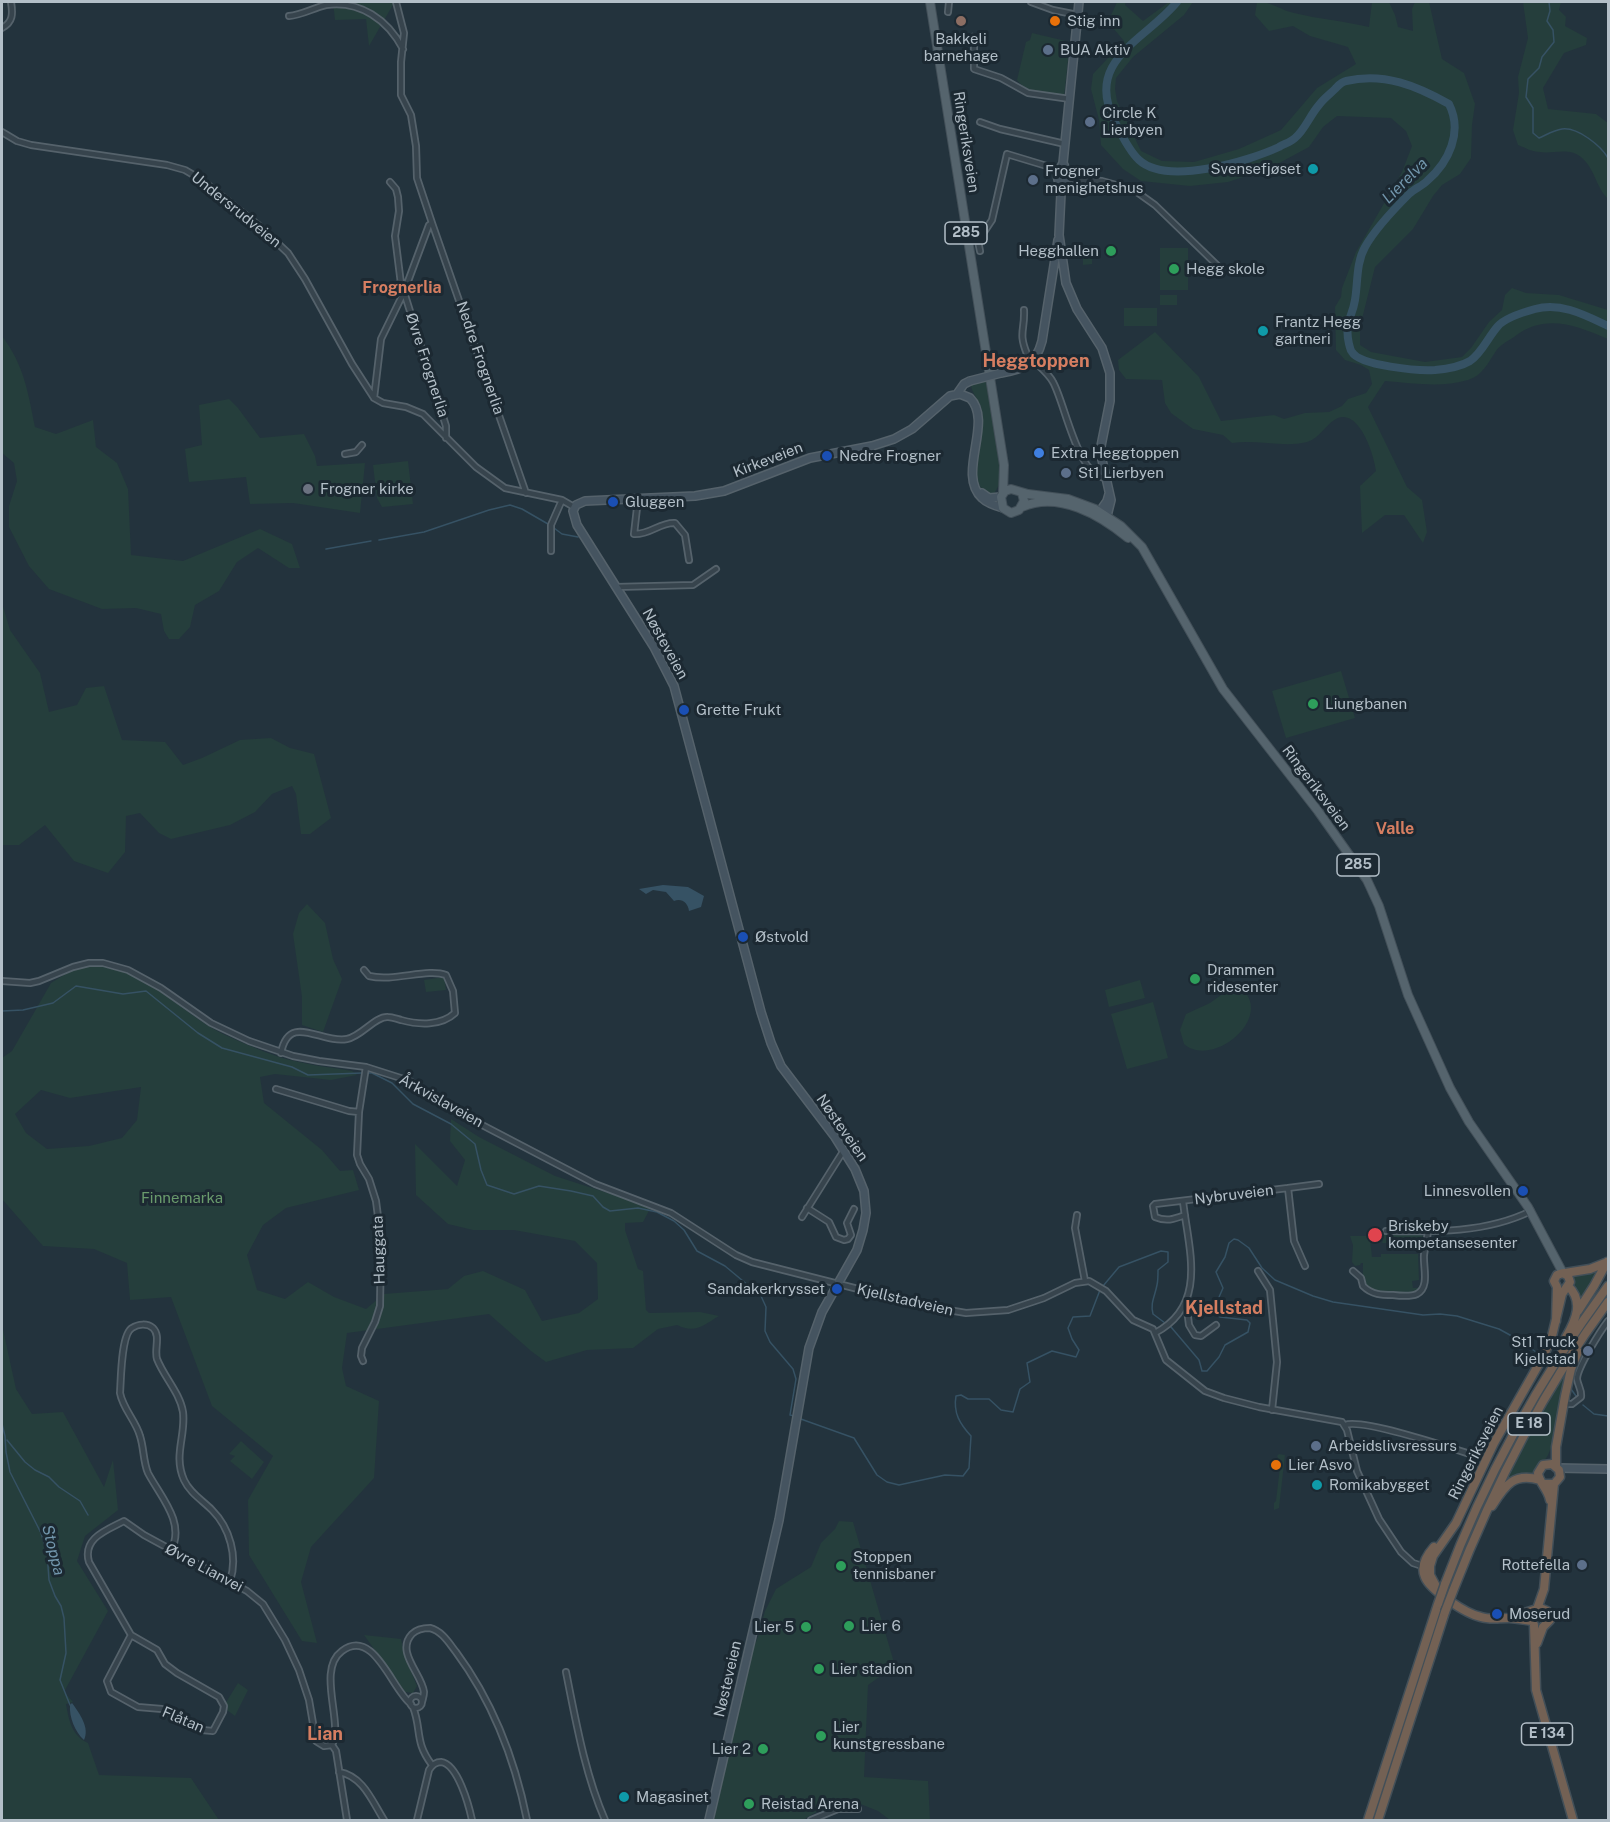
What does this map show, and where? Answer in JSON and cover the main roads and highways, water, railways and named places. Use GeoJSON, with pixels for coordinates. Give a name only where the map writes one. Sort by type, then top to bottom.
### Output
{"type":"FeatureCollection","features":[{"type":"Feature","properties":{"kind":"highway","name":"E 18"},"geometry":{"type":"LineString","coordinates":[[1561,1274],[1590,1269],[1608,1262]]}},
{"type":"Feature","properties":{"kind":"highway","name":"E 18"},"geometry":{"type":"LineString","coordinates":[[1547,1373],[1577,1312],[1608,1262]]}},
{"type":"Feature","properties":{"kind":"highway"},"geometry":{"type":"LineString","coordinates":[[1563,1287],[1569,1278],[1561,1274],[1554,1283],[1577,1297],[1577,1312]]}},
{"type":"Feature","properties":{"kind":"highway","name":"E 18"},"geometry":{"type":"LineString","coordinates":[[1368,1821],[1438,1604],[1441,1587],[1470,1521],[1497,1462],[1547,1373],[1608,1286]]}},
{"type":"Feature","properties":{"kind":"highway","name":"Ringeriksveien"},"geometry":{"type":"LineString","coordinates":[[1441,1587],[1431,1579],[1426,1565],[1449,1533],[1498,1436],[1544,1355],[1552,1336],[1563,1287]]}},
{"type":"Feature","properties":{"kind":"highway","name":"E 18"},"geometry":{"type":"LineString","coordinates":[[1378,1821],[1445,1612],[1475,1534],[1521,1437],[1551,1387],[1608,1302]]}},
{"type":"Feature","properties":{"kind":"highway","name":"E 18"},"geometry":{"type":"LineString","coordinates":[[1475,1534],[1482,1527],[1490,1510],[1509,1484],[1523,1477],[1552,1475],[1563,1404],[1573,1364],[1592,1331],[1595,1320]]}},
{"type":"Feature","properties":{"kind":"highway"},"geometry":{"type":"LineString","coordinates":[[1536,1619],[1544,1589],[1552,1475]]}},
{"type":"Feature","properties":{"kind":"highway"},"geometry":{"type":"LineString","coordinates":[[1441,1587],[1456,1606],[1473,1615],[1491,1619],[1536,1619],[1547,1611],[1544,1589]]}},
{"type":"Feature","properties":{"kind":"highway","name":"E 134"},"geometry":{"type":"LineString","coordinates":[[1547,1611],[1550,1620],[1536,1619],[1534,1673],[1538,1698],[1573,1821]]}},
{"type":"Feature","properties":{"kind":"main road","name":"Ringeriksveien"},"geometry":{"type":"LineString","coordinates":[[930,2],[1004,465],[1002,495]]}},
{"type":"Feature","properties":{"kind":"main road"},"geometry":{"type":"LineString","coordinates":[[1079,2],[1065,144],[1059,235],[1063,269],[1069,293],[1102,348],[1110,373],[1110,400],[1101,452],[1111,504],[1103,515]]}},
{"type":"Feature","properties":{"kind":"main road"},"geometry":{"type":"LineString","coordinates":[[966,396],[970,381],[1024,368],[1034,361],[1042,341],[1059,235]]}},
{"type":"Feature","properties":{"kind":"main road","name":"Kirkeveien"},"geometry":{"type":"LineString","coordinates":[[574,510],[579,502],[585,501],[716,493],[814,456],[885,443],[905,434],[945,399],[957,394],[964,384],[970,381]]}},
{"type":"Feature","properties":{"kind":"main road"},"geometry":{"type":"LineString","coordinates":[[957,394],[966,396],[974,402],[978,411],[973,475],[978,493],[985,501],[1003,508]]}},
{"type":"Feature","properties":{"kind":"main road","name":"Ringeriksveien"},"geometry":{"type":"LineString","coordinates":[[1004,465],[1018,491],[1068,499],[1103,515],[1148,558],[1223,689],[1313,804],[1367,880],[1379,906],[1410,1001],[1446,1080],[1469,1122],[1525,1204],[1551,1262],[1561,1274]]}},
{"type":"Feature","properties":{"kind":"main road","name":"285"},"geometry":{"type":"LineString","coordinates":[[1008,489],[1018,491],[1024,500],[1022,507],[1014,513],[1008,512],[1000,502],[1002,495],[1008,489]]}},
{"type":"Feature","properties":{"kind":"main road"},"geometry":{"type":"LineString","coordinates":[[977,490],[989,498],[1002,495]]}},
{"type":"Feature","properties":{"kind":"main road","name":"Ringeriksveien"},"geometry":{"type":"LineString","coordinates":[[1022,507],[1035,503],[1061,504],[1103,515]]}},
{"type":"Feature","properties":{"kind":"main road","name":"Nøsteveien"},"geometry":{"type":"LineString","coordinates":[[574,510],[577,525],[660,657],[674,686],[771,1043],[789,1079],[844,1150],[862,1184],[866,1213],[856,1250],[822,1311],[812,1337],[776,1534],[709,1821]]}},
{"type":"Feature","properties":{"kind":"main road"},"geometry":{"type":"LineString","coordinates":[[1552,1475],[1578,1470],[1608,1469]]}},
{"type":"Feature","properties":{"kind":"water"},"geometry":{"type":"Polygon","coordinates":[[[663,885],[688,887],[704,896],[701,907],[689,911],[684,902],[674,901],[666,892],[653,890],[646,894],[639,889],[663,885]]]}},
{"type":"Feature","properties":{"kind":"water"},"geometry":{"type":"Polygon","coordinates":[[[72,1703],[85,1726],[84,1740],[75,1729],[70,1710],[72,1703]]]}},
{"type":"Feature","properties":{"kind":"waterway","name":"Lierelva"},"geometry":{"type":"LineString","coordinates":[[1177,2],[1122,53],[1112,67],[1107,82],[1107,101],[1115,122],[1135,156],[1152,167],[1168,171],[1188,171],[1229,164],[1266,153],[1292,141],[1299,135],[1322,101],[1346,81],[1374,78],[1400,82],[1449,104],[1455,125],[1454,136],[1452,146],[1442,165],[1425,183],[1409,194],[1386,219],[1362,253],[1354,306],[1347,330],[1350,349],[1357,357],[1378,364],[1416,370],[1435,370],[1457,366],[1474,358],[1498,326],[1506,320],[1521,313],[1545,307],[1573,311],[1608,326]]}},
{"type":"Feature","properties":{"kind":"waterway"},"geometry":{"type":"LineString","coordinates":[[1549,2],[1550,11],[1547,21],[1553,30],[1554,42],[1542,57],[1539,68],[1528,79],[1526,97],[1533,108],[1533,133],[1539,138],[1553,131],[1568,129],[1575,131],[1595,143],[1608,158]]}},
{"type":"Feature","properties":{"kind":"waterway"},"geometry":{"type":"LineString","coordinates":[[379,540],[424,532],[510,505],[548,524]]}},
{"type":"Feature","properties":{"kind":"waterway"},"geometry":{"type":"LineString","coordinates":[[554,528],[562,534],[578,537]]}},
{"type":"Feature","properties":{"kind":"waterway"},"geometry":{"type":"LineString","coordinates":[[326,549],[371,541]]}},
{"type":"Feature","properties":{"kind":"waterway"},"geometry":{"type":"LineString","coordinates":[[2,1011],[23,1010],[53,1003],[76,986],[123,994],[146,991],[198,1033],[222,1048],[292,1067],[308,1075],[362,1073]]}},
{"type":"Feature","properties":{"kind":"waterway"},"geometry":{"type":"LineString","coordinates":[[367,1073],[372,1073],[392,1083],[413,1104],[451,1124],[475,1144],[487,1185],[514,1194],[539,1186],[571,1191],[593,1196],[610,1211],[638,1208],[657,1212],[674,1221],[684,1230],[697,1251],[725,1266],[761,1296],[766,1307],[765,1331],[770,1342],[793,1369],[796,1379],[790,1415],[794,1416]]}},
{"type":"Feature","properties":{"kind":"waterway"},"geometry":{"type":"LineString","coordinates":[[1171,1327],[1199,1360],[1202,1371],[1207,1371],[1219,1357],[1225,1345],[1248,1332],[1250,1323],[1247,1320],[1220,1317],[1213,1311],[1223,1288],[1216,1272],[1225,1257],[1229,1243],[1234,1239],[1249,1248],[1262,1268],[1275,1280],[1313,1296],[1333,1302],[1423,1315],[1457,1316],[1499,1329],[1536,1352]]}},
{"type":"Feature","properties":{"kind":"waterway"},"geometry":{"type":"LineString","coordinates":[[1103,1286],[1119,1267],[1161,1251],[1168,1252],[1168,1262],[1158,1270],[1152,1306],[1153,1314],[1165,1323]]}},
{"type":"Feature","properties":{"kind":"waterway"},"geometry":{"type":"LineString","coordinates":[[798,1418],[854,1438],[877,1475],[887,1482],[899,1485],[945,1475],[963,1476],[969,1468],[971,1436],[958,1418],[956,1396],[961,1395],[968,1399],[989,1399],[1001,1410],[1013,1412],[1020,1389],[1030,1382],[1027,1363],[1052,1351],[1076,1357],[1079,1350],[1068,1328],[1073,1317],[1090,1316],[1100,1290]]}},
{"type":"Feature","properties":{"kind":"waterway"},"geometry":{"type":"LineString","coordinates":[[1571,1389],[1576,1396]]}},
{"type":"Feature","properties":{"kind":"waterway"},"geometry":{"type":"LineString","coordinates":[[1583,1405],[1594,1414],[1608,1416]]}},
{"type":"Feature","properties":{"kind":"waterway","name":"Stoppa"},"geometry":{"type":"LineString","coordinates":[[2,1424],[10,1472],[41,1533],[47,1552],[49,1580],[64,1618],[66,1653],[60,1680],[70,1705]]}},
{"type":"Feature","properties":{"kind":"waterway","name":"Stoppa"},"geometry":{"type":"LineString","coordinates":[[7,1440],[25,1462],[80,1501],[88,1515]]}},
{"type":"Feature","properties":{"kind":"place","name":"Bakkeli barnehage"},"geometry":{"type":"Point","coordinates":[961,21]}},
{"type":"Feature","properties":{"kind":"place","name":"Stig inn"},"geometry":{"type":"Point","coordinates":[1055,21]}},
{"type":"Feature","properties":{"kind":"place","name":"BUA Aktiv"},"geometry":{"type":"Point","coordinates":[1048,50]}},
{"type":"Feature","properties":{"kind":"place","name":"Circle K Lierbyen"},"geometry":{"type":"Point","coordinates":[1090,122]}},
{"type":"Feature","properties":{"kind":"place","name":"Svensefjøset"},"geometry":{"type":"Point","coordinates":[1313,169]}},
{"type":"Feature","properties":{"kind":"place","name":"Frogner menighetshus"},"geometry":{"type":"Point","coordinates":[1033,180]}},
{"type":"Feature","properties":{"kind":"place","name":"Hegghallen"},"geometry":{"type":"Point","coordinates":[1111,251]}},
{"type":"Feature","properties":{"kind":"place","name":"Hegg skole"},"geometry":{"type":"Point","coordinates":[1174,269]}},
{"type":"Feature","properties":{"kind":"place","name":"Frantz Hegg gartneri"},"geometry":{"type":"Point","coordinates":[1263,331]}},
{"type":"Feature","properties":{"kind":"place","name":"Extra Heggtoppen"},"geometry":{"type":"Point","coordinates":[1039,453]}},
{"type":"Feature","properties":{"kind":"place","name":"Nedre Frogner"},"geometry":{"type":"Point","coordinates":[827,456]}},
{"type":"Feature","properties":{"kind":"place","name":"St1 Lierbyen"},"geometry":{"type":"Point","coordinates":[1066,473]}},
{"type":"Feature","properties":{"kind":"place","name":"Frogner kirke"},"geometry":{"type":"Point","coordinates":[308,489]}},
{"type":"Feature","properties":{"kind":"place","name":"Gluggen"},"geometry":{"type":"Point","coordinates":[613,502]}},
{"type":"Feature","properties":{"kind":"place","name":"Liungbanen"},"geometry":{"type":"Point","coordinates":[1313,704]}},
{"type":"Feature","properties":{"kind":"place","name":"Grette Frukt"},"geometry":{"type":"Point","coordinates":[684,710]}},
{"type":"Feature","properties":{"kind":"place","name":"Østvold"},"geometry":{"type":"Point","coordinates":[743,937]}},
{"type":"Feature","properties":{"kind":"place","name":"Drammen ridesenter"},"geometry":{"type":"Point","coordinates":[1195,979]}},
{"type":"Feature","properties":{"kind":"place","name":"Linnesvollen"},"geometry":{"type":"Point","coordinates":[1523,1191]}},
{"type":"Feature","properties":{"kind":"place","name":"Briskeby kompetansesenter"},"geometry":{"type":"Point","coordinates":[1375,1235]}},
{"type":"Feature","properties":{"kind":"place","name":"Sandakerkrysset"},"geometry":{"type":"Point","coordinates":[837,1289]}},
{"type":"Feature","properties":{"kind":"place","name":"St1 Truck Kjellstad"},"geometry":{"type":"Point","coordinates":[1588,1351]}},
{"type":"Feature","properties":{"kind":"place","name":"Arbeidslivsressurs"},"geometry":{"type":"Point","coordinates":[1316,1446]}},
{"type":"Feature","properties":{"kind":"place","name":"Lier Asvo"},"geometry":{"type":"Point","coordinates":[1276,1465]}},
{"type":"Feature","properties":{"kind":"place","name":"Romikabygget"},"geometry":{"type":"Point","coordinates":[1317,1485]}},
{"type":"Feature","properties":{"kind":"place","name":"Rottefella"},"geometry":{"type":"Point","coordinates":[1582,1565]}},
{"type":"Feature","properties":{"kind":"place","name":"Stoppen tennisbaner"},"geometry":{"type":"Point","coordinates":[841,1566]}},
{"type":"Feature","properties":{"kind":"place","name":"Moserud"},"geometry":{"type":"Point","coordinates":[1497,1614]}},
{"type":"Feature","properties":{"kind":"place","name":"Lier 6"},"geometry":{"type":"Point","coordinates":[849,1626]}},
{"type":"Feature","properties":{"kind":"place","name":"Lier 5"},"geometry":{"type":"Point","coordinates":[806,1627]}},
{"type":"Feature","properties":{"kind":"place","name":"Lier stadion"},"geometry":{"type":"Point","coordinates":[819,1669]}},
{"type":"Feature","properties":{"kind":"place","name":"Lier kunstgressbane"},"geometry":{"type":"Point","coordinates":[821,1736]}},
{"type":"Feature","properties":{"kind":"place","name":"Lier 2"},"geometry":{"type":"Point","coordinates":[763,1749]}},
{"type":"Feature","properties":{"kind":"place","name":"Magasinet"},"geometry":{"type":"Point","coordinates":[624,1797]}},
{"type":"Feature","properties":{"kind":"place","name":"Reistad Arena"},"geometry":{"type":"Point","coordinates":[749,1804]}},
{"type":"Feature","properties":{"kind":"district","name":"Frognerlia"},"geometry":{"type":"Point","coordinates":[402,288]}},
{"type":"Feature","properties":{"kind":"district","name":"Heggtoppen"},"geometry":{"type":"Point","coordinates":[1036,361]}},
{"type":"Feature","properties":{"kind":"district","name":"Valle"},"geometry":{"type":"Point","coordinates":[1395,829]}},
{"type":"Feature","properties":{"kind":"district","name":"Kjellstad"},"geometry":{"type":"Point","coordinates":[1224,1308]}},
{"type":"Feature","properties":{"kind":"district","name":"Lian"},"geometry":{"type":"Point","coordinates":[325,1734]}},
{"type":"Feature","properties":{"kind":"park label","name":"Finnemarka"},"geometry":{"type":"Point","coordinates":[182,1198]}}]}
